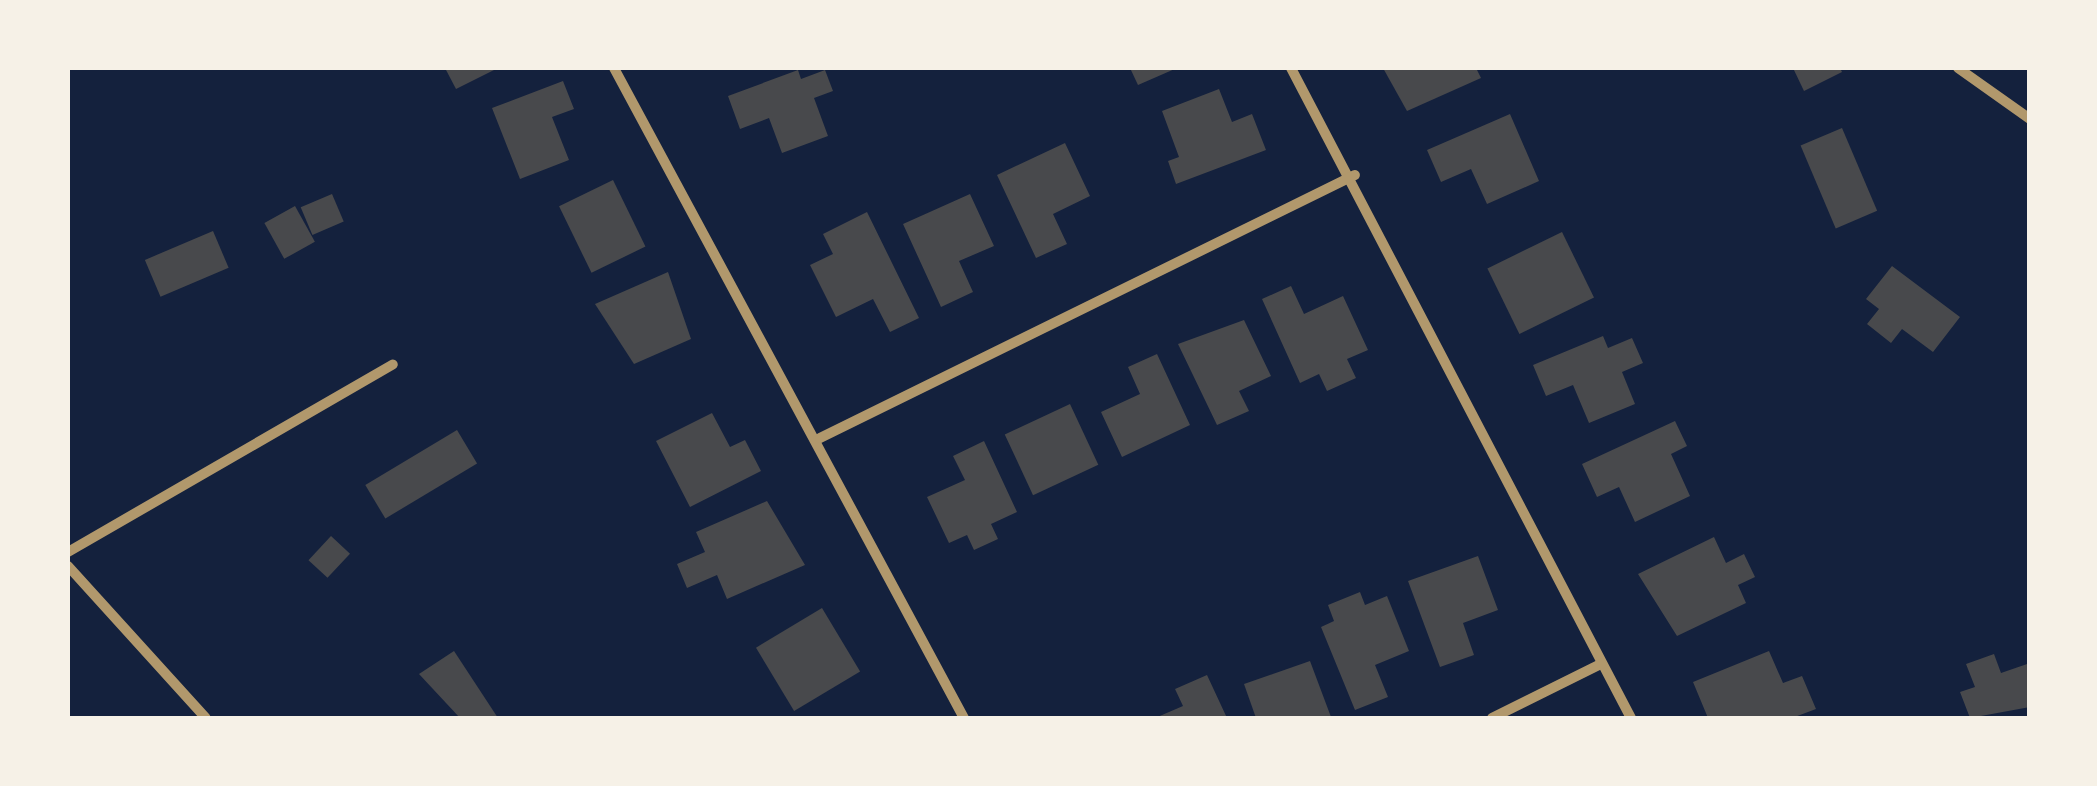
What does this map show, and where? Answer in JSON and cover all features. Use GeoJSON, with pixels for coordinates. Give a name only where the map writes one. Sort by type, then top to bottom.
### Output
{"type":"FeatureCollection","features":[{"type":"Feature","properties":{"kind":"street"},"geometry":{"type":"LineString","coordinates":[[614,68],[820,438],[964,718]]}},
{"type":"Feature","properties":{"kind":"street"},"geometry":{"type":"LineString","coordinates":[[1291,68],[1355,175],[1631,718]]}},
{"type":"Feature","properties":{"kind":"street"},"geometry":{"type":"LineString","coordinates":[[1958,68],[2030,118]]}},
{"type":"Feature","properties":{"kind":"street"},"geometry":{"type":"LineString","coordinates":[[820,438],[1355,175]]}},
{"type":"Feature","properties":{"kind":"street"},"geometry":{"type":"LineString","coordinates":[[68,552],[393,364]]}},
{"type":"Feature","properties":{"kind":"street"},"geometry":{"type":"LineString","coordinates":[[68,566],[206,718]]}},
{"type":"Feature","properties":{"kind":"street"},"geometry":{"type":"LineString","coordinates":[[1492,718],[1601,664]]}},
{"type":"Feature","properties":{"kind":"building"},"geometry":{"type":"Polygon","coordinates":[[[445,68],[498,68],[456,89],[445,68]]]}},
{"type":"Feature","properties":{"kind":"building"},"geometry":{"type":"Polygon","coordinates":[[[1130,68],[1177,68],[1138,85],[1130,68]]]}},
{"type":"Feature","properties":{"kind":"building"},"geometry":{"type":"Polygon","coordinates":[[[1383,68],[1476,68],[1481,78],[1407,111],[1383,68]]]}},
{"type":"Feature","properties":{"kind":"building"},"geometry":{"type":"Polygon","coordinates":[[[1793,68],[1840,68],[1842,72],[1804,91],[1793,68]]]}},
{"type":"Feature","properties":{"kind":"building"},"geometry":{"type":"Polygon","coordinates":[[[798,70],[801,79],[825,70],[833,91],[814,98],[828,136],[782,153],[769,118],[740,129],[728,96],[798,70]]]}},
{"type":"Feature","properties":{"kind":"building"},"geometry":{"type":"Polygon","coordinates":[[[563,81],[574,109],[552,117],[569,160],[520,179],[492,108],[563,81]]]}},
{"type":"Feature","properties":{"kind":"building"},"geometry":{"type":"Polygon","coordinates":[[[1219,89],[1232,122],[1252,114],[1266,150],[1176,184],[1168,161],[1179,157],[1162,111],[1219,89]]]}},
{"type":"Feature","properties":{"kind":"building"},"geometry":{"type":"Polygon","coordinates":[[[1510,114],[1539,181],[1487,204],[1471,169],[1441,182],[1427,150],[1510,114]]]}},
{"type":"Feature","properties":{"kind":"building"},"geometry":{"type":"Polygon","coordinates":[[[1842,128],[1877,211],[1836,228],[1801,146],[1842,128]]]}},
{"type":"Feature","properties":{"kind":"building"},"geometry":{"type":"Polygon","coordinates":[[[1065,143],[1090,196],[1053,214],[1067,244],[1036,258],[997,175],[1065,143]]]}},
{"type":"Feature","properties":{"kind":"building"},"geometry":{"type":"Polygon","coordinates":[[[613,180],[645,247],[592,273],[559,206],[613,180]]]}},
{"type":"Feature","properties":{"kind":"building"},"geometry":{"type":"Polygon","coordinates":[[[332,194],[344,222],[312,235],[301,207],[332,194]]]}},
{"type":"Feature","properties":{"kind":"building"},"geometry":{"type":"Polygon","coordinates":[[[970,194],[994,246],[959,261],[973,292],[941,307],[903,224],[970,194]]]}},
{"type":"Feature","properties":{"kind":"building"},"geometry":{"type":"Polygon","coordinates":[[[295,206],[315,242],[284,259],[264,223],[295,206]]]}},
{"type":"Feature","properties":{"kind":"building"},"geometry":{"type":"Polygon","coordinates":[[[867,212],[919,318],[890,332],[873,299],[836,317],[810,265],[833,254],[823,234],[867,212]]]}},
{"type":"Feature","properties":{"kind":"building"},"geometry":{"type":"Polygon","coordinates":[[[213,231],[229,268],[161,297],[145,260],[213,231]]]}},
{"type":"Feature","properties":{"kind":"building"},"geometry":{"type":"Polygon","coordinates":[[[1562,232],[1594,298],[1519,334],[1487,268],[1562,232]]]}},
{"type":"Feature","properties":{"kind":"building"},"geometry":{"type":"Polygon","coordinates":[[[1892,266],[1960,317],[1933,352],[1902,329],[1891,343],[1867,324],[1879,309],[1866,299],[1892,266]]]}},
{"type":"Feature","properties":{"kind":"building"},"geometry":{"type":"Polygon","coordinates":[[[668,272],[691,339],[634,364],[595,304],[668,272]]]}},
{"type":"Feature","properties":{"kind":"building"},"geometry":{"type":"Polygon","coordinates":[[[1291,286],[1304,314],[1343,296],[1368,350],[1347,359],[1356,378],[1327,391],[1319,374],[1300,383],[1262,299],[1291,286]]]}},
{"type":"Feature","properties":{"kind":"building"},"geometry":{"type":"Polygon","coordinates":[[[1244,320],[1271,376],[1239,391],[1249,411],[1217,425],[1178,344],[1244,320]]]}},
{"type":"Feature","properties":{"kind":"building"},"geometry":{"type":"Polygon","coordinates":[[[1603,336],[1608,348],[1632,338],[1643,363],[1622,372],[1635,404],[1589,423],[1573,385],[1546,396],[1533,365],[1603,336]]]}},
{"type":"Feature","properties":{"kind":"building"},"geometry":{"type":"Polygon","coordinates":[[[1157,354],[1190,425],[1122,457],[1101,412],[1140,394],[1128,367],[1157,354]]]}},
{"type":"Feature","properties":{"kind":"building"},"geometry":{"type":"Polygon","coordinates":[[[1070,404],[1098,465],[1033,495],[1005,434],[1070,404]]]}},
{"type":"Feature","properties":{"kind":"building"},"geometry":{"type":"Polygon","coordinates":[[[712,413],[730,447],[745,440],[761,471],[690,507],[656,441],[712,413]]]}},
{"type":"Feature","properties":{"kind":"building"},"geometry":{"type":"Polygon","coordinates":[[[1675,421],[1687,446],[1671,454],[1690,496],[1635,522],[1619,487],[1597,497],[1582,464],[1675,421]]]}},
{"type":"Feature","properties":{"kind":"building"},"geometry":{"type":"Polygon","coordinates":[[[457,430],[477,463],[385,519],[365,485],[457,430]]]}},
{"type":"Feature","properties":{"kind":"building"},"geometry":{"type":"Polygon","coordinates":[[[984,441],[1017,512],[991,524],[998,539],[974,550],[967,535],[949,543],[927,497],[965,480],[953,456],[984,441]]]}},
{"type":"Feature","properties":{"kind":"building"},"geometry":{"type":"Polygon","coordinates":[[[767,501],[805,565],[727,599],[717,575],[687,588],[677,564],[705,552],[696,532],[767,501]]]}},
{"type":"Feature","properties":{"kind":"building"},"geometry":{"type":"Polygon","coordinates":[[[331,536],[350,554],[328,578],[308,560],[331,536]]]}},
{"type":"Feature","properties":{"kind":"building"},"geometry":{"type":"Polygon","coordinates":[[[1714,537],[1726,563],[1744,554],[1755,577],[1738,585],[1746,603],[1677,636],[1638,574],[1714,537]]]}},
{"type":"Feature","properties":{"kind":"building"},"geometry":{"type":"Polygon","coordinates":[[[1478,556],[1498,610],[1463,623],[1474,655],[1440,667],[1408,581],[1478,556]]]}},
{"type":"Feature","properties":{"kind":"building"},"geometry":{"type":"Polygon","coordinates":[[[1360,592],[1365,605],[1387,596],[1409,651],[1375,665],[1388,697],[1355,710],[1321,627],[1334,621],[1328,605],[1360,592]]]}},
{"type":"Feature","properties":{"kind":"building"},"geometry":{"type":"Polygon","coordinates":[[[822,608],[860,671],[794,711],[756,648],[822,608]]]}},
{"type":"Feature","properties":{"kind":"building"},"geometry":{"type":"Polygon","coordinates":[[[454,651],[498,718],[460,718],[419,674],[454,651]]]}},
{"type":"Feature","properties":{"kind":"building"},"geometry":{"type":"Polygon","coordinates":[[[1769,651],[1783,683],[1802,676],[1816,709],[1792,718],[1708,718],[1693,682],[1769,651]]]}},
{"type":"Feature","properties":{"kind":"building"},"geometry":{"type":"Polygon","coordinates":[[[1994,654],[2001,673],[2030,663],[2030,707],[1970,718],[1960,692],[1975,687],[1966,664],[1994,654]]]}},
{"type":"Feature","properties":{"kind":"building"},"geometry":{"type":"Polygon","coordinates":[[[1310,661],[1331,717],[1256,718],[1244,684],[1310,661]]]}},
{"type":"Feature","properties":{"kind":"building"},"geometry":{"type":"Polygon","coordinates":[[[1207,675],[1227,718],[1155,718],[1183,706],[1175,689],[1207,675]]]}}]}
